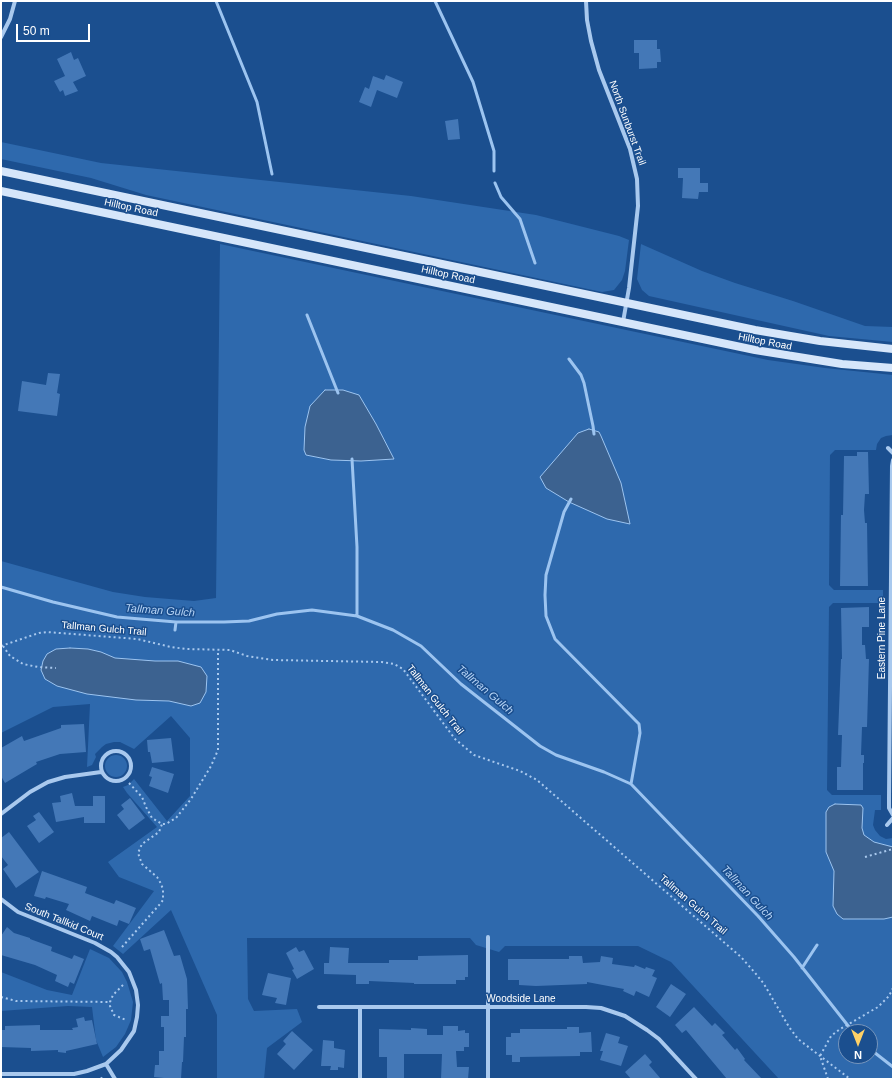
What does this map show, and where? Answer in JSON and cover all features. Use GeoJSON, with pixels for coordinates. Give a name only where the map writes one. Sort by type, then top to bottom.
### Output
{"type":"FeatureCollection","features":[{"type":"Feature","properties":{"kind":"main road","name":"Hilltop Road"},"geometry":{"type":"LineString","coordinates":[[4,172],[780,335],[844,344],[893,348]]}},
{"type":"Feature","properties":{"kind":"main road","name":"Hilltop Road"},"geometry":{"type":"LineString","coordinates":[[1,191],[789,357],[842,364],[893,368]]}},
{"type":"Feature","properties":{"kind":"street"},"geometry":{"type":"LineString","coordinates":[[1,37],[10,19],[15,1]]}},
{"type":"Feature","properties":{"kind":"street","name":"North Sunburst Trail"},"geometry":{"type":"LineString","coordinates":[[586,1],[587,20],[591,42],[599,70],[630,148],[637,179],[638,206],[626,303],[622,322]]}},
{"type":"Feature","properties":{"kind":"street"},"geometry":{"type":"LineString","coordinates":[[888,448],[893,453]]}},
{"type":"Feature","properties":{"kind":"street","name":"Eastern Pine Lane"},"geometry":{"type":"LineString","coordinates":[[893,460],[889,805],[893,817]]}},
{"type":"Feature","properties":{"kind":"street"},"geometry":{"type":"LineString","coordinates":[[120,750],[130,761],[130,771],[124,779],[114,781],[109,780],[101,772],[100,767],[102,758],[110,751],[120,750]]}},
{"type":"Feature","properties":{"kind":"street"},"geometry":{"type":"LineString","coordinates":[[1,814],[30,792],[48,782],[65,777],[101,772]]}},
{"type":"Feature","properties":{"kind":"street"},"geometry":{"type":"LineString","coordinates":[[887,825],[893,817]]}},
{"type":"Feature","properties":{"kind":"street","name":"South Tallkid Court"},"geometry":{"type":"LineString","coordinates":[[1,900],[18,912],[105,947],[117,957],[129,972],[138,998],[136,1025],[126,1044],[118,1054],[106,1064]]}},
{"type":"Feature","properties":{"kind":"street"},"geometry":{"type":"LineString","coordinates":[[488,937],[488,1079]]}},
{"type":"Feature","properties":{"kind":"street","name":"Woodside Lane"},"geometry":{"type":"LineString","coordinates":[[319,1007],[590,1007],[614,1012],[630,1018],[653,1034],[696,1079]]}},
{"type":"Feature","properties":{"kind":"street"},"geometry":{"type":"LineString","coordinates":[[360,1007],[360,1079]]}},
{"type":"Feature","properties":{"kind":"street"},"geometry":{"type":"LineString","coordinates":[[1,1074],[74,1074],[106,1064],[115,1079]]}},
{"type":"Feature","properties":{"kind":"path","name":"Tallman Gulch Trail"},"geometry":{"type":"LineString","coordinates":[[2,646],[39,633],[47,632],[137,639],[171,647],[230,650],[261,658],[288,661],[307,660],[382,662],[394,664],[403,668],[448,730],[466,749],[481,758],[520,771],[537,780],[740,957],[764,984],[789,1027],[798,1038],[850,1079]]}},
{"type":"Feature","properties":{"kind":"path"},"geometry":{"type":"LineString","coordinates":[[2,646],[10,656],[23,664],[56,668]]}},
{"type":"Feature","properties":{"kind":"path"},"geometry":{"type":"LineString","coordinates":[[129,783],[142,797],[152,818],[162,824],[171,822],[176,818],[197,789],[216,757],[218,738],[218,650]]}},
{"type":"Feature","properties":{"kind":"path"},"geometry":{"type":"LineString","coordinates":[[122,947],[162,900],[163,889],[160,882],[157,877],[142,864],[138,853],[142,844],[159,832],[162,824]]}},
{"type":"Feature","properties":{"kind":"path"},"geometry":{"type":"LineString","coordinates":[[865,857],[893,849]]}},
{"type":"Feature","properties":{"kind":"path"},"geometry":{"type":"LineString","coordinates":[[123,985],[115,992],[110,1002],[114,1015],[126,1020]]}},
{"type":"Feature","properties":{"kind":"path"},"geometry":{"type":"LineString","coordinates":[[828,1079],[820,1056],[831,1036],[840,1029],[878,1007],[889,996],[893,988]]}},
{"type":"Feature","properties":{"kind":"path"},"geometry":{"type":"LineString","coordinates":[[1,997],[16,1001],[110,1002]]}},
{"type":"Feature","properties":{"kind":"path"},"geometry":{"type":"LineString","coordinates":[[97,1079],[101,1079],[103,1075]]}},
{"type":"Feature","properties":{"kind":"shaded area"},"geometry":{"type":"Polygon","coordinates":[[[1,142],[101,163],[411,196],[536,215],[619,236],[629,240],[625,271],[622,280],[614,290],[602,292],[146,195],[91,178],[1,159],[1,142]]]}},
{"type":"Feature","properties":{"kind":"shaded area"},"geometry":{"type":"Polygon","coordinates":[[[220,244],[768,360],[893,375],[893,435],[881,438],[877,444],[876,450],[835,450],[830,455],[829,585],[834,590],[883,590],[883,603],[833,603],[829,607],[827,790],[832,795],[881,795],[881,810],[875,810],[873,825],[880,836],[886,839],[893,838],[893,1079],[779,1079],[671,962],[638,946],[505,946],[499,952],[476,945],[470,938],[247,938],[248,999],[254,1011],[297,1009],[302,1022],[267,1048],[264,1079],[217,1079],[217,1015],[171,910],[123,954],[113,946],[154,891],[119,877],[108,862],[157,827],[123,787],[128,785],[134,779],[167,821],[190,796],[190,738],[171,716],[134,749],[120,742],[106,744],[95,754],[96,757],[92,765],[87,767],[90,704],[53,707],[1,733],[1,561],[113,592],[145,597],[194,601],[216,598],[220,244]]]}},
{"type":"Feature","properties":{"kind":"shaded area"},"geometry":{"type":"Polygon","coordinates":[[[641,244],[702,271],[865,326],[893,327],[893,342],[829,336],[649,296],[642,290],[637,279],[641,244]]]}},
{"type":"Feature","properties":{"kind":"shaded area"},"geometry":{"type":"Polygon","coordinates":[[[325,390],[343,390],[359,395],[394,459],[361,461],[331,460],[306,455],[304,450],[305,427],[310,406],[325,390]]]}},
{"type":"Feature","properties":{"kind":"shaded area"},"geometry":{"type":"Polygon","coordinates":[[[589,429],[599,432],[601,436],[621,483],[630,524],[607,519],[569,502],[546,488],[540,477],[578,433],[589,429]]]}},
{"type":"Feature","properties":{"kind":"shaded area"},"geometry":{"type":"Polygon","coordinates":[[[56,649],[88,649],[101,652],[115,658],[178,661],[201,667],[207,676],[206,692],[200,703],[191,706],[169,701],[136,700],[87,694],[57,686],[45,679],[41,670],[43,661],[47,654],[56,649]]]}},
{"type":"Feature","properties":{"kind":"shaded area"},"geometry":{"type":"Polygon","coordinates":[[[116,755],[124,758],[127,766],[124,774],[116,777],[108,774],[105,766],[108,758],[116,755]]]}},
{"type":"Feature","properties":{"kind":"shaded area"},"geometry":{"type":"Polygon","coordinates":[[[835,804],[861,805],[863,808],[862,828],[864,835],[874,842],[893,847],[893,917],[884,919],[843,919],[837,914],[833,906],[834,871],[826,852],[826,812],[829,807],[835,804]]]}},
{"type":"Feature","properties":{"kind":"shaded area"},"geometry":{"type":"Polygon","coordinates":[[[90,949],[109,958],[122,972],[127,982],[133,1002],[131,1020],[125,1034],[116,1047],[103,1057],[96,1040],[92,1007],[68,1006],[1,1011],[1,972],[47,990],[72,995],[90,949]]]}},
{"type":"Feature","properties":{"kind":"building"},"geometry":{"type":"Polygon","coordinates":[[[634,40],[657,40],[657,49],[660,49],[661,62],[657,62],[657,68],[639,69],[639,53],[634,53],[634,40]]]}},
{"type":"Feature","properties":{"kind":"building"},"geometry":{"type":"Polygon","coordinates":[[[71,52],[74,60],[78,58],[86,76],[73,82],[78,91],[65,96],[63,90],[60,92],[54,81],[65,76],[57,59],[71,52]]]}},
{"type":"Feature","properties":{"kind":"building"},"geometry":{"type":"Polygon","coordinates":[[[386,75],[403,82],[397,98],[377,90],[371,107],[359,102],[365,87],[369,89],[373,76],[384,80],[386,75]]]}},
{"type":"Feature","properties":{"kind":"building"},"geometry":{"type":"Polygon","coordinates":[[[458,119],[460,139],[448,140],[445,121],[458,119]]]}},
{"type":"Feature","properties":{"kind":"building"},"geometry":{"type":"Polygon","coordinates":[[[678,168],[700,168],[700,183],[708,183],[708,192],[699,192],[698,199],[682,198],[683,178],[678,178],[678,168]]]}},
{"type":"Feature","properties":{"kind":"building"},"geometry":{"type":"Polygon","coordinates":[[[48,373],[60,374],[57,393],[60,394],[57,416],[18,411],[22,381],[46,385],[48,373]]]}},
{"type":"Feature","properties":{"kind":"building"},"geometry":{"type":"Polygon","coordinates":[[[857,452],[868,452],[869,494],[865,494],[864,510],[865,523],[867,523],[868,586],[840,586],[844,456],[857,456],[857,452]]]}},
{"type":"Feature","properties":{"kind":"building"},"geometry":{"type":"Polygon","coordinates":[[[869,607],[869,627],[862,627],[862,645],[865,645],[866,659],[869,659],[867,727],[862,727],[861,755],[864,755],[863,790],[837,790],[837,767],[841,767],[842,735],[838,735],[842,659],[841,608],[869,607]]]}},
{"type":"Feature","properties":{"kind":"building"},"geometry":{"type":"Polygon","coordinates":[[[84,724],[86,752],[60,754],[36,762],[37,764],[5,783],[1,776],[1,748],[22,736],[24,741],[61,728],[61,725],[84,724]]]}},
{"type":"Feature","properties":{"kind":"building"},"geometry":{"type":"Polygon","coordinates":[[[171,738],[174,761],[152,763],[150,752],[148,752],[147,740],[171,738]]]}},
{"type":"Feature","properties":{"kind":"building"},"geometry":{"type":"Polygon","coordinates":[[[152,767],[174,774],[168,793],[149,786],[152,777],[149,776],[152,767]]]}},
{"type":"Feature","properties":{"kind":"building"},"geometry":{"type":"Polygon","coordinates":[[[72,793],[75,806],[93,806],[93,796],[105,796],[105,823],[84,823],[84,817],[56,822],[52,803],[61,802],[60,796],[72,793]]]}},
{"type":"Feature","properties":{"kind":"building"},"geometry":{"type":"Polygon","coordinates":[[[130,798],[145,818],[129,830],[117,815],[124,809],[121,805],[130,798]]]}},
{"type":"Feature","properties":{"kind":"building"},"geometry":{"type":"Polygon","coordinates":[[[39,812],[54,832],[39,843],[27,826],[36,820],[33,816],[39,812]]]}},
{"type":"Feature","properties":{"kind":"building"},"geometry":{"type":"Polygon","coordinates":[[[9,832],[39,872],[16,888],[3,869],[8,865],[1,856],[1,838],[9,832]]]}},
{"type":"Feature","properties":{"kind":"building"},"geometry":{"type":"Polygon","coordinates":[[[42,871],[87,887],[85,893],[114,904],[116,900],[136,908],[129,924],[119,920],[117,926],[92,916],[90,921],[66,910],[69,904],[46,897],[45,899],[34,896],[42,871]]]}},
{"type":"Feature","properties":{"kind":"building"},"geometry":{"type":"Polygon","coordinates":[[[7,927],[14,933],[52,947],[51,951],[72,959],[74,955],[84,959],[74,984],[70,982],[68,987],[55,981],[57,975],[35,965],[1,955],[1,936],[7,927]]]}},
{"type":"Feature","properties":{"kind":"building"},"geometry":{"type":"Polygon","coordinates":[[[164,930],[174,956],[180,955],[187,979],[188,1009],[186,1009],[186,1037],[184,1037],[181,1079],[164,1079],[154,1077],[155,1065],[159,1065],[159,1051],[164,1051],[164,1027],[161,1027],[161,1016],[169,1016],[169,1000],[163,1000],[162,983],[160,984],[150,949],[144,951],[140,939],[164,930]]]}},
{"type":"Feature","properties":{"kind":"building"},"geometry":{"type":"Polygon","coordinates":[[[296,947],[299,952],[304,950],[314,969],[297,979],[286,953],[296,947]]]}},
{"type":"Feature","properties":{"kind":"building"},"geometry":{"type":"Polygon","coordinates":[[[330,947],[349,948],[348,963],[389,963],[389,960],[418,960],[418,956],[468,955],[468,977],[465,977],[465,980],[456,980],[456,984],[414,984],[369,981],[369,984],[356,984],[356,975],[324,974],[324,963],[329,963],[330,947]]]}},
{"type":"Feature","properties":{"kind":"building"},"geometry":{"type":"Polygon","coordinates":[[[569,956],[582,956],[583,963],[600,962],[601,956],[613,958],[612,964],[634,967],[635,965],[645,969],[646,967],[655,970],[652,976],[657,978],[649,997],[636,991],[634,996],[623,991],[624,989],[587,982],[587,984],[536,986],[519,985],[519,980],[508,980],[508,959],[569,959],[569,956]]]}},
{"type":"Feature","properties":{"kind":"building"},"geometry":{"type":"Polygon","coordinates":[[[268,973],[291,978],[286,1005],[275,1003],[277,998],[262,995],[268,973]]]}},
{"type":"Feature","properties":{"kind":"building"},"geometry":{"type":"Polygon","coordinates":[[[671,984],[686,994],[670,1017],[656,1007],[671,984]]]}},
{"type":"Feature","properties":{"kind":"building"},"geometry":{"type":"Polygon","coordinates":[[[694,1007],[712,1026],[715,1023],[725,1033],[722,1035],[735,1050],[737,1048],[745,1059],[744,1060],[762,1079],[727,1079],[686,1030],[682,1033],[675,1025],[694,1007]]]}},
{"type":"Feature","properties":{"kind":"building"},"geometry":{"type":"Polygon","coordinates":[[[84,1017],[85,1021],[92,1020],[97,1044],[66,1051],[66,1053],[58,1052],[58,1050],[31,1051],[31,1048],[1,1047],[1,1030],[5,1030],[5,1026],[40,1025],[40,1030],[73,1030],[72,1028],[78,1027],[76,1019],[84,1017]]]}},
{"type":"Feature","properties":{"kind":"building"},"geometry":{"type":"Polygon","coordinates":[[[443,1026],[458,1026],[458,1031],[465,1030],[465,1033],[469,1033],[469,1047],[464,1047],[464,1051],[456,1051],[457,1067],[469,1067],[468,1079],[441,1079],[442,1054],[404,1054],[404,1079],[387,1079],[387,1057],[379,1057],[379,1029],[427,1029],[427,1035],[443,1035],[443,1026]]]}},
{"type":"Feature","properties":{"kind":"building"},"geometry":{"type":"Polygon","coordinates":[[[567,1027],[579,1027],[579,1033],[591,1032],[592,1052],[580,1052],[580,1056],[520,1057],[520,1062],[512,1062],[512,1055],[506,1055],[506,1037],[511,1037],[511,1033],[520,1033],[520,1029],[567,1029],[567,1027]]]}},
{"type":"Feature","properties":{"kind":"building"},"geometry":{"type":"Polygon","coordinates":[[[292,1031],[313,1050],[294,1070],[277,1054],[286,1044],[283,1041],[292,1031]]]}},
{"type":"Feature","properties":{"kind":"building"},"geometry":{"type":"Polygon","coordinates":[[[606,1033],[620,1037],[618,1043],[628,1046],[621,1066],[600,1060],[603,1051],[600,1051],[606,1033]]]}},
{"type":"Feature","properties":{"kind":"building"},"geometry":{"type":"Polygon","coordinates":[[[323,1040],[334,1041],[334,1048],[345,1050],[344,1068],[338,1067],[338,1070],[330,1070],[331,1066],[321,1066],[323,1040]]]}},
{"type":"Feature","properties":{"kind":"building"},"geometry":{"type":"Polygon","coordinates":[[[645,1054],[652,1062],[649,1065],[661,1079],[631,1079],[625,1072],[645,1054]]]}},
{"type":"Feature","properties":{"kind":"waterway"},"geometry":{"type":"LineString","coordinates":[[216,1],[257,102],[272,174]]}},
{"type":"Feature","properties":{"kind":"waterway"},"geometry":{"type":"LineString","coordinates":[[435,1],[473,82],[494,151],[494,171]]}},
{"type":"Feature","properties":{"kind":"waterway"},"geometry":{"type":"LineString","coordinates":[[495,183],[501,197],[520,219],[535,263]]}},
{"type":"Feature","properties":{"kind":"waterway"},"geometry":{"type":"LineString","coordinates":[[307,315],[338,393]]}},
{"type":"Feature","properties":{"kind":"waterway"},"geometry":{"type":"LineString","coordinates":[[569,359],[581,375],[584,383],[594,434]]}},
{"type":"Feature","properties":{"kind":"waterway"},"geometry":{"type":"LineString","coordinates":[[352,459],[357,547],[357,616]]}},
{"type":"Feature","properties":{"kind":"waterway"},"geometry":{"type":"LineString","coordinates":[[571,499],[564,512],[546,575],[546,616],[555,639],[639,724],[640,733],[631,784]]}},
{"type":"Feature","properties":{"kind":"waterway","name":"Tallman Gulch"},"geometry":{"type":"LineString","coordinates":[[1,587],[53,602],[117,617],[176,622],[224,622],[249,621],[277,614],[312,610],[357,616],[393,630],[421,646],[461,684],[540,746],[556,755],[604,772],[631,784],[758,916],[794,957],[847,1024]]}},
{"type":"Feature","properties":{"kind":"waterway"},"geometry":{"type":"LineString","coordinates":[[175,630],[176,622]]}},
{"type":"Feature","properties":{"kind":"waterway"},"geometry":{"type":"LineString","coordinates":[[802,968],[817,945]]}},
{"type":"Feature","properties":{"kind":"waterway","name":"Tallman Gulch"},"geometry":{"type":"LineString","coordinates":[[878,1055],[893,1067]]}}]}
